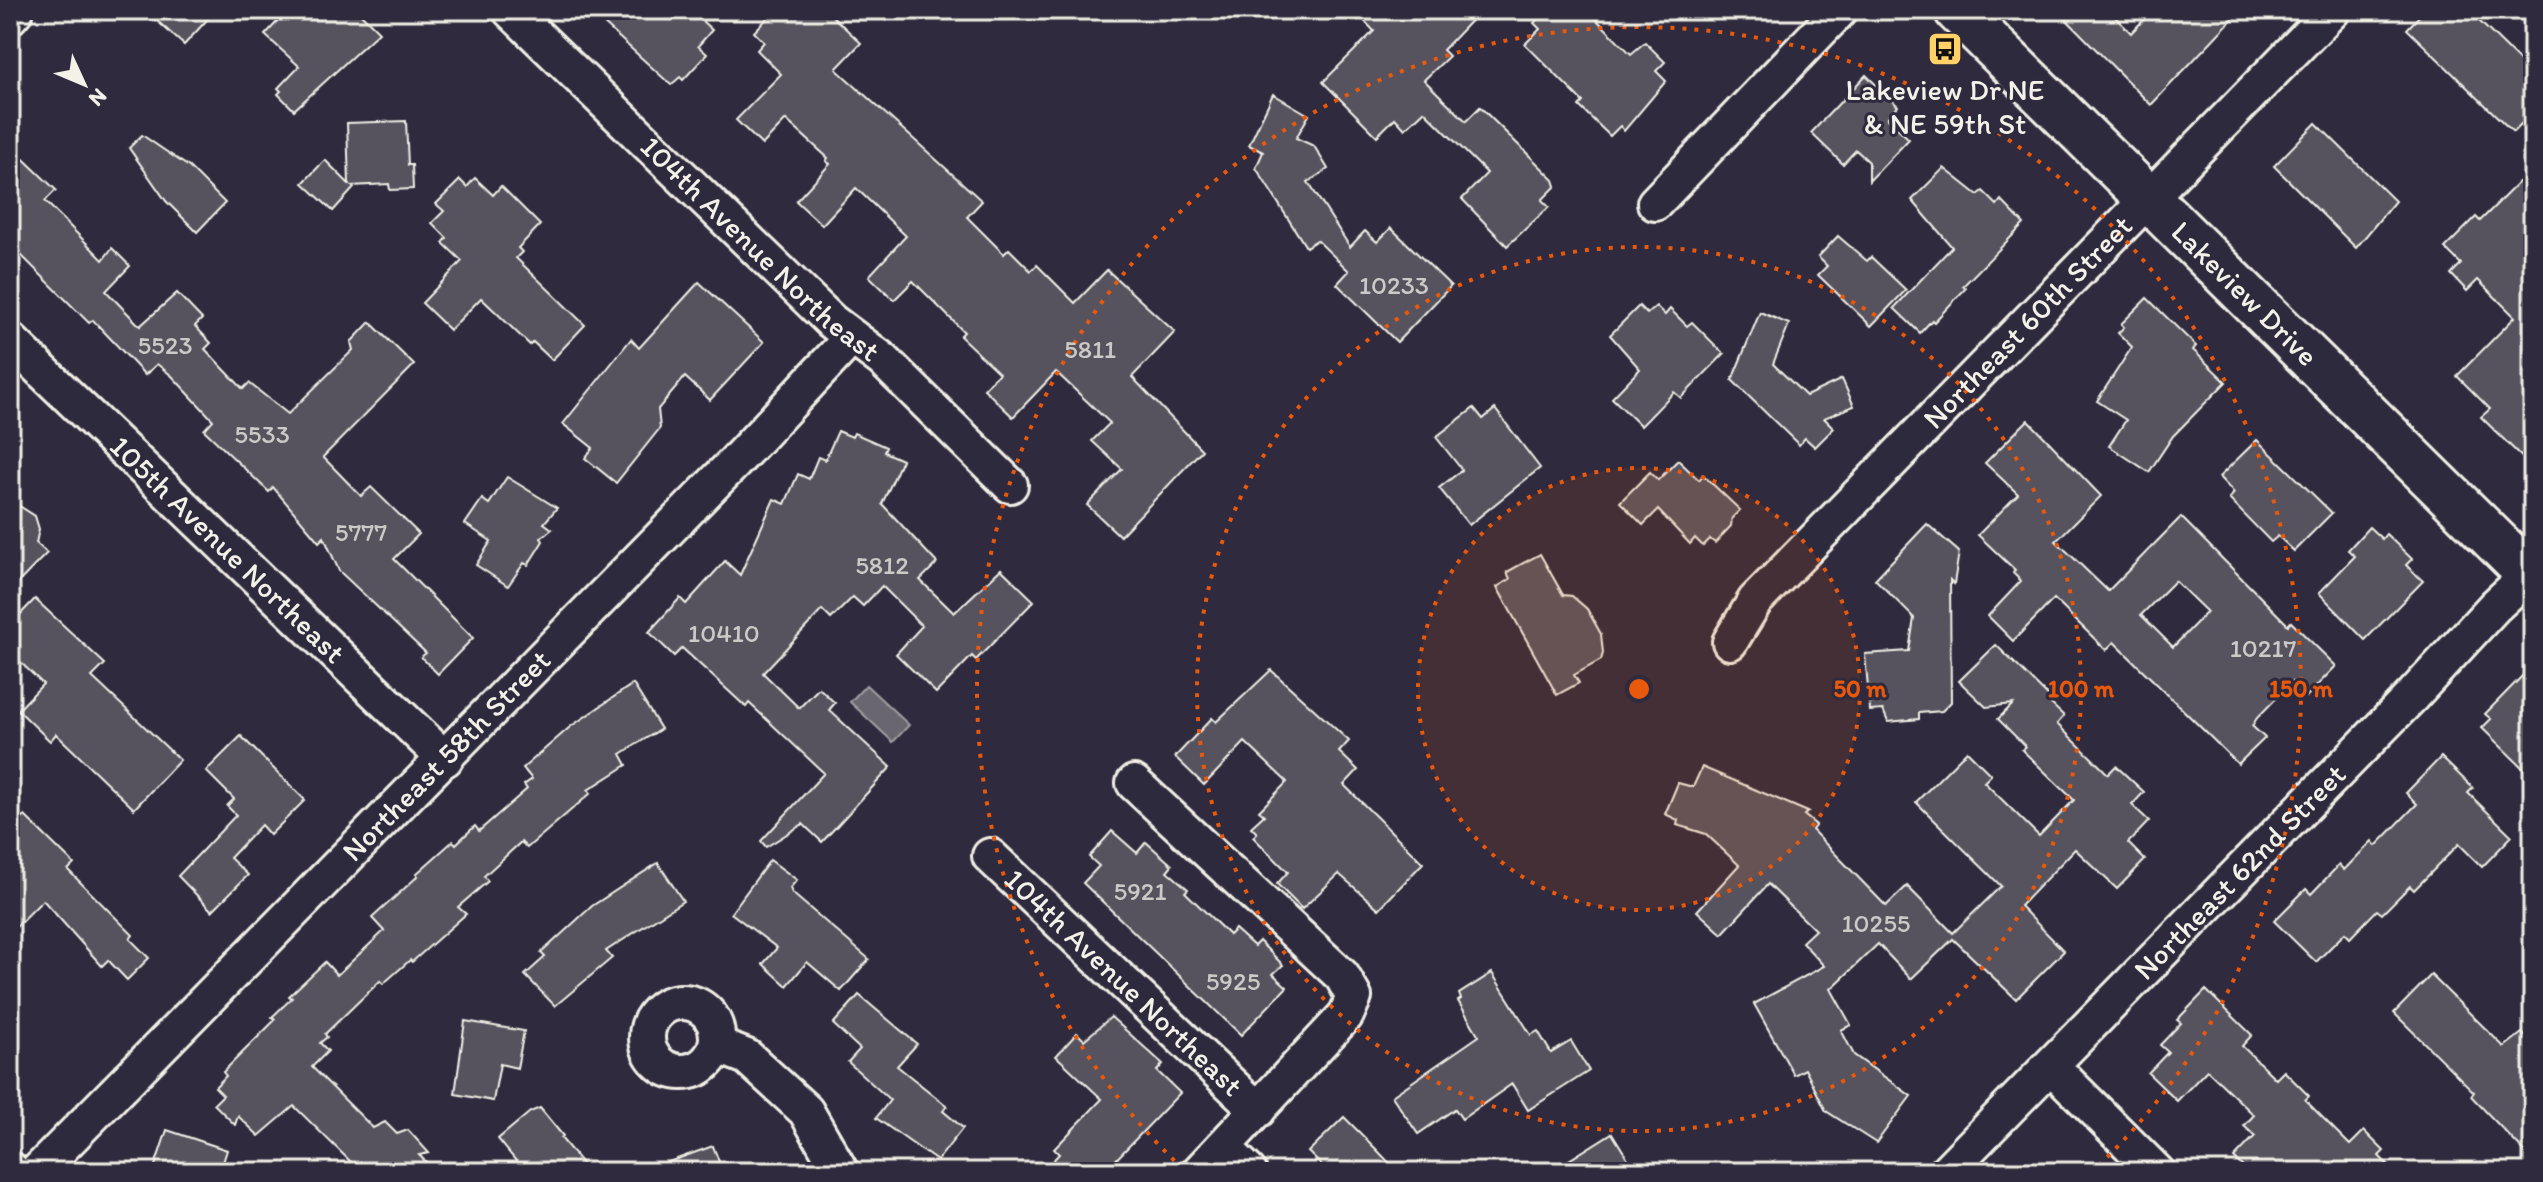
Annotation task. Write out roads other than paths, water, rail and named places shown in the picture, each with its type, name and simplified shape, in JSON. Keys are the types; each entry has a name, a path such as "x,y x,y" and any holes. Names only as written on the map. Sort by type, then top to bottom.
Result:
{"street":[{"path":"10,17 16,10"},
{"name":"104th Avenue Northeast","path":"510,10 811,302 883,360 1010,485"},
{"path":"1655,203 1840,10"},
{"name":"Lakeview Drive","path":"1957,10 2532,574"},
{"name":"Northeast 60th Street","path":"1730,642 1755,601 2333,10"},
{"name":"Northeast 58th Street","path":"37,1172 445,759 852,337"},
{"name":"105th Avenue Northeast","path":"10,340 445,759"},
{"name":"Northeast 62nd Street","path":"1946,1172 2413,695 2495,606 2532,574"},
{"path":"1134,783 1342,976 1354,997 1346,1015 1199,1172"},
{"name":"104th Avenue Northeast","path":"990,856 1258,1110"},
{"path":"716,1045 747,1057 806,1111 841,1172"},
{"path":"2052,1067 2157,1172"},
{"name":"104th Avenue Northeast","path":"1223,1147 1249,1172"}],"place":[{"name":"Lakeview Dr NE & NE 59th St","path":"1945,49"}]}
